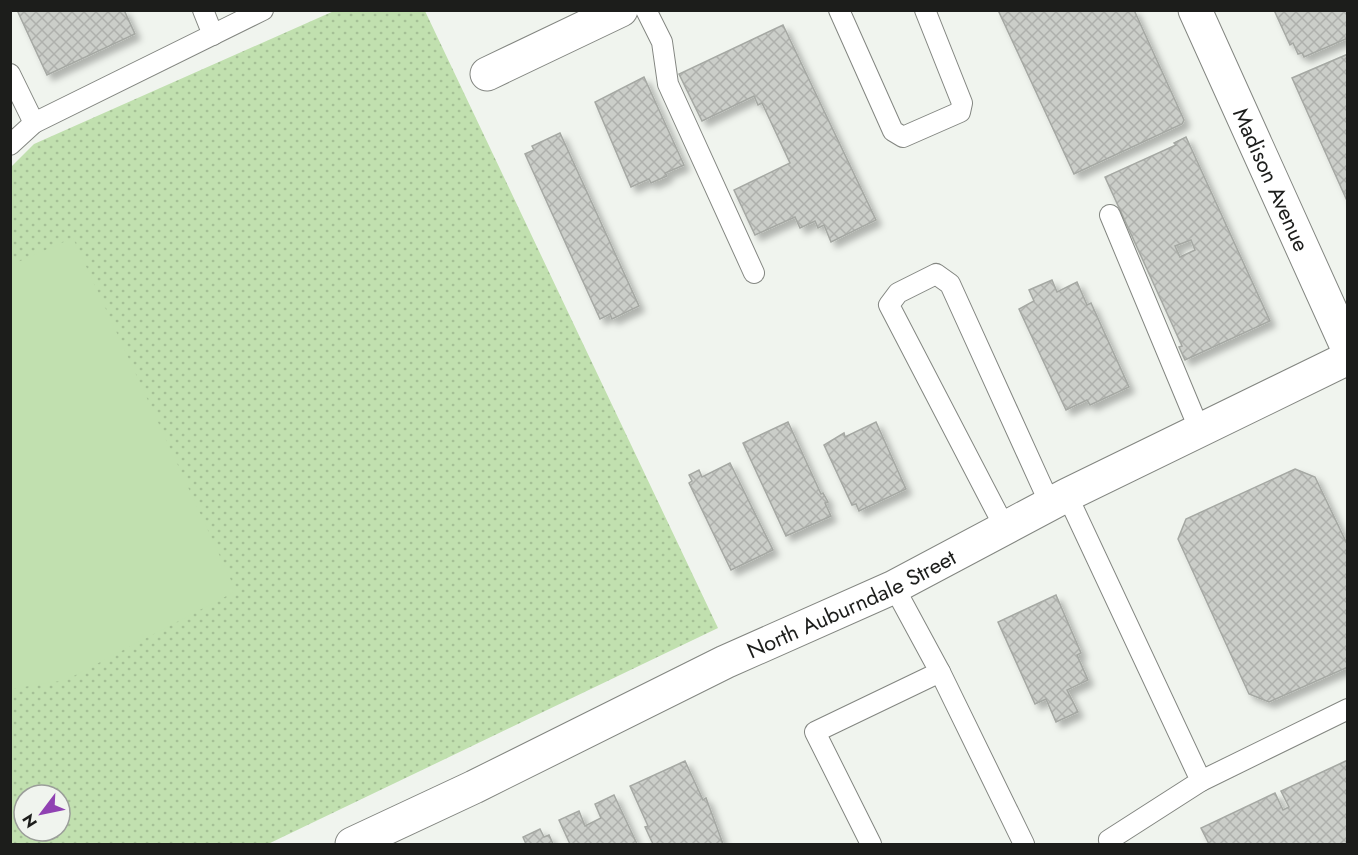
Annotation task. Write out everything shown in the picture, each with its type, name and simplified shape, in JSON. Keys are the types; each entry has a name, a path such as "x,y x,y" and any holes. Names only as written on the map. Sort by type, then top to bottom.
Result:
{"street":[{"path":"487,74 621,10"},
{"name":"Madison Avenue","path":"1195,10 1347,347"},
{"name":"North Auburndale Street","path":"352,844 474,787 725,662 894,587 1059,500 1200,431 1347,347"}],"lane":[{"path":"203,10 213,34"},
{"path":"10,145 34,123 263,10"},
{"path":"646,10 662,42 668,84 754,273"},
{"path":"839,10 893,132 903,137 960,112 962,103 924,10"},
{"path":"10,74 34,123"},
{"path":"1110,214 1200,431"},
{"path":"1005,528 890,304 898,292 936,274 950,284 1201,781"},
{"path":"894,587 940,672 1024,844"},
{"path":"871,844 815,732 940,672"},
{"path":"1107,843 1201,781 1347,709"}],"green space":[{"path":"334,11 425,11 718,628 268,844 11,844 11,167 34,144"},
{"path":"73,238 236,591 66,680 11,689 11,265"}],"building":[{"path":"17,10 124,10 135,34 47,75"},
{"path":"998,10 1134,10 1184,120 1182,124 1074,174"},
{"path":"1274,10 1348,10 1348,38 1304,57 1302,53 1298,54 1293,43 1290,45"},
{"path":"783,25 876,220 831,242 824,225 818,228 815,221 800,228 795,217 755,235 734,190 790,163 762,103 758,105 754,96 702,121 679,74"},
{"path":"1348,54 1348,203 1292,78"},
{"path":"644,77 684,165 665,173 667,176 651,183 649,179 631,187 595,102"},
{"path":"560,133 639,306 612,319 610,314 600,319 525,154 534,150 532,146"},
{"path":"1186,137 1270,321 1185,360 1179,347 1182,346 1105,177 1176,145 1174,143","holes":["1191,240 1195,250 1180,257 1175,246"]},
{"path":"1052,280 1057,292 1077,282 1087,305 1091,303 1129,387 1090,405 1087,400 1066,410 1019,309 1034,301 1029,290"},
{"path":"788,422 821,494 823,493 828,502 825,503 831,516 786,536 743,443"},
{"path":"876,422 906,489 859,511 856,504 852,505 824,445 844,433 845,437"},
{"path":"730,463 773,550 731,570 689,483 692,481 689,475 699,470 702,477"},
{"path":"1295,469 1315,477 1348,546 1348,667 1269,702 1249,694 1178,539 1186,519"},
{"path":"1056,595 1081,653 1077,655 1088,680 1067,690 1078,712 1056,722 1046,699 1035,704 998,622"},
{"path":"1348,760 1348,844 1209,844 1201,828 1275,793 1283,810 1289,807 1281,791"},
{"path":"685,761 703,800 706,798 723,844 653,844 645,827 648,826 630,786"},
{"path":"614,795 637,844 570,844 559,820 579,811 585,826 601,818 595,804"},
{"path":"540,829 544,837 549,835 553,844 526,844 523,837"}]}
